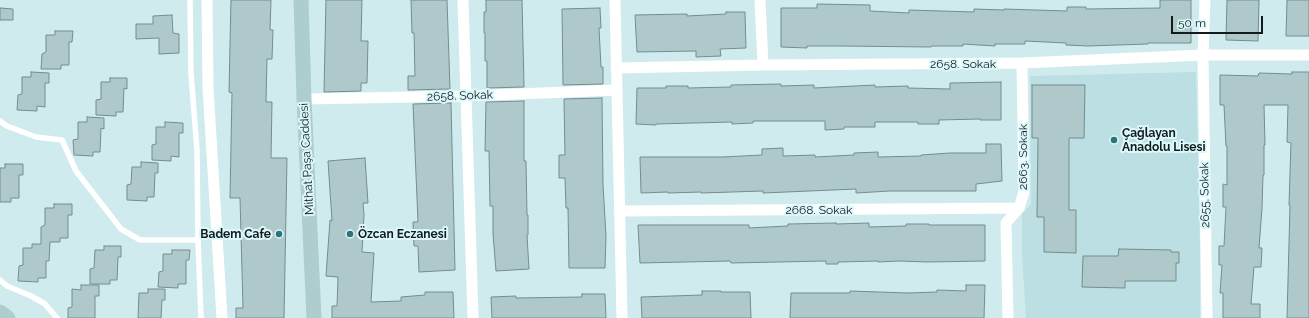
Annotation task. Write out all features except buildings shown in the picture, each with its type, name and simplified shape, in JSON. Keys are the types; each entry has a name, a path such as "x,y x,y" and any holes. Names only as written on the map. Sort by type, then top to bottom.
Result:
{"street":[{"path":"208,0 208,88 222,318"},
{"name":"Mithat Paşa Caddesi","path":"301,0 314,318"},
{"path":"463,0 473,318"},
{"path":"615,0 622,318"},
{"path":"760,0 763,65"},
{"name":"2655. Sokak","path":"1204,0 1203,55 1207,318"},
{"name":"2658. Sokak","path":"616,68 1022,63 1203,55 1309,55"},
{"name":"2663. Sokak","path":"1008,318 1006,223 1019,208 1024,192 1022,63"},
{"name":"2658. Sokak","path":"304,99 466,96 617,90"},
{"name":"2668. Sokak","path":"620,211 1019,208"},
{"path":"0,312 8,318"}],"lane":[{"path":"190,0 191,74 197,150 201,318"},
{"path":"0,121 7,126 36,137 62,140 76,171 121,229 140,240 198,240"},
{"path":"0,280 7,286 31,296 45,304 58,318"}],"shaded area":[{"name":"Çağlayan Anadolu Lisesi","path":"1196,72 1200,318 1026,318 1022,254 1022,214 1031,204 1030,76"}],"place":[{"name":"Çağlayan Anadolu Lisesi","path":"1114,140"},
{"name":"Badem Cafe","path":"279,234"},
{"name":"Özcan Eczanesi","path":"350,234"}]}
